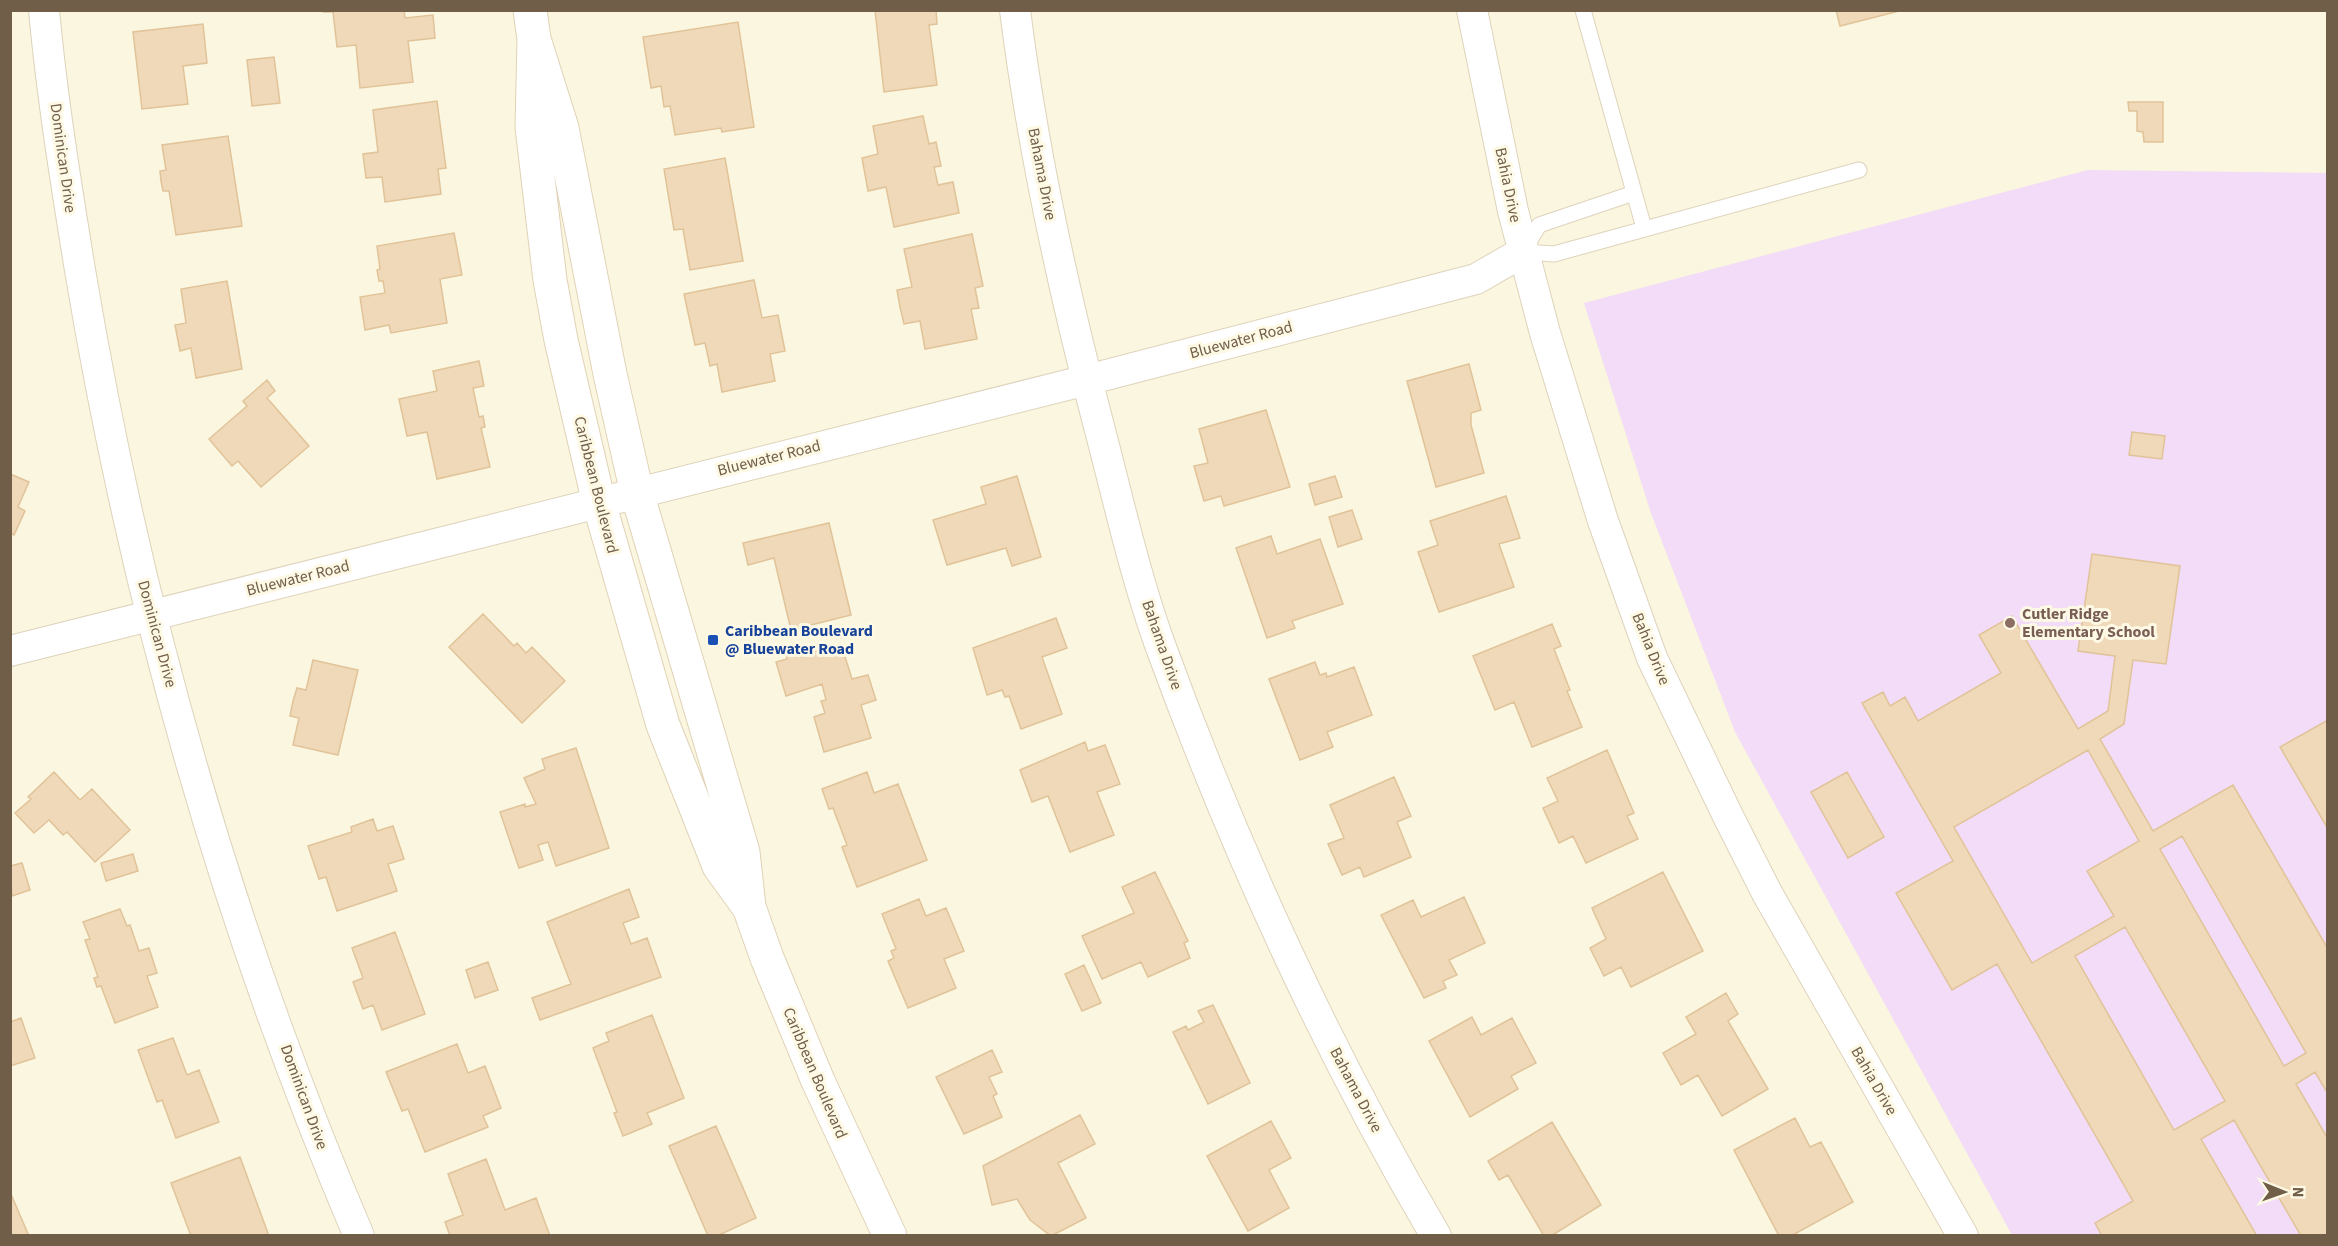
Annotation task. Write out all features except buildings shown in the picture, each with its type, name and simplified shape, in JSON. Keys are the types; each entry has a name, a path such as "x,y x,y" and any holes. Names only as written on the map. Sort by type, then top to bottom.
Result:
{"street":[{"name":"Dominican Drive","path":"44,10 73,225 99,382 152,614 186,743 250,948 327,1161 359,1236"},
{"name":"Bahama Drive","path":"1015,10 1042,180 1064,286 1126,529 1158,640 1275,929 1342,1064 1436,1236"},
{"name":"Bahia Drive","path":"1472,10 1489,101 1523,252 1564,400 1603,521 1652,658 1767,893 1963,1236"},
{"name":"Caribbean Boulevard","path":"532,25 561,128 610,374 637,493 743,852 748,908"},
{"name":"Caribbean Boulevard","path":"532,25 532,127 550,280 561,340 598,503 663,724 719,866 748,908 805,1051 890,1236"},
{"name":"Bluewater Road","path":"10,651 1087,380 1476,279 1523,252"}],"lane":[{"path":"1583,10 1644,228"},
{"path":"1634,193 1539,225 1523,252 1554,254 1859,170"}],"shaded area":[{"name":"Cutler Ridge Elementary School","path":"2088,170 2327,173 2327,1235 2012,1235 1735,732 1651,513 1584,303"}],"place":[{"name":"Cutler Ridge Elementary School","path":"2010,623"},
{"name":"Caribbean Boulevard @ Bluewater Road","path":"713,640"}]}
